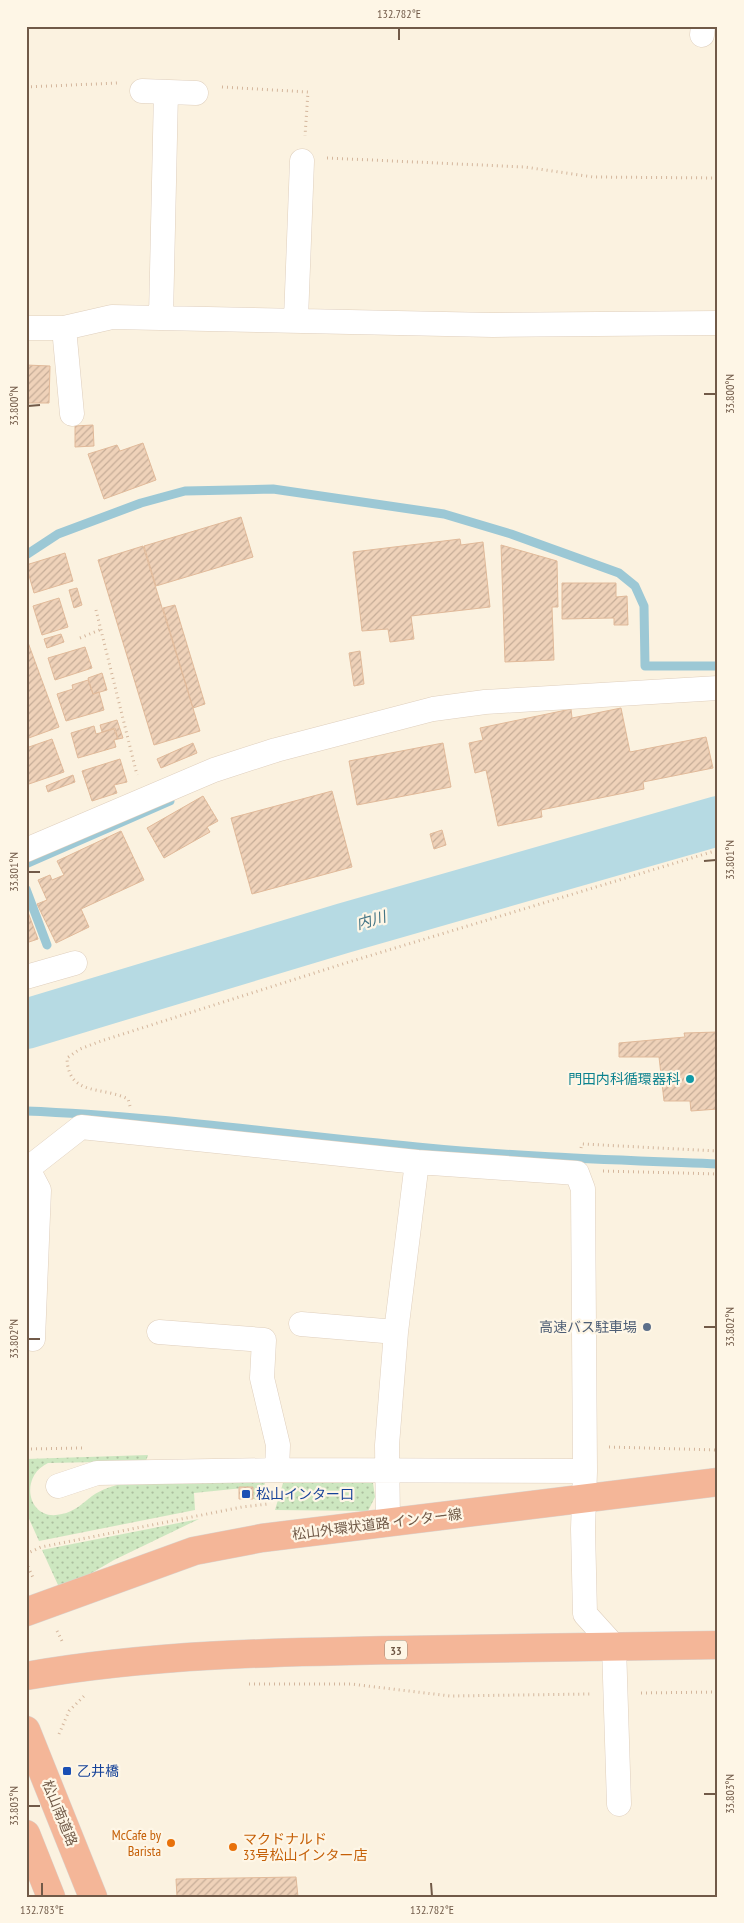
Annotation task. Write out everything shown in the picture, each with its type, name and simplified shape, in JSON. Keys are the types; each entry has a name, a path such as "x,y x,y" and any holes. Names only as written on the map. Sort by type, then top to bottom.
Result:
{"highway":[{"name":"松山外環状道路 インター線","path":"35,1609 194,1551 262,1538 718,1482"},
{"path":"650,1490 681,1493 718,1502"},
{"name":"33","path":"26,1676 157,1658 310,1652 718,1645"},
{"name":"松山南道路","path":"26,1730 93,1897"},
{"path":"26,1834 52,1897"}],"street":[{"path":"142,91 196,93"},
{"path":"161,317 166,92"},
{"path":"296,319 301,159"},
{"path":"26,328 64,328 112,317 296,319 493,325 718,323"},
{"path":"64,328 72,414"},
{"path":"26,850 214,770 276,750 433,709 485,702 718,688"},
{"path":"26,977 75,963"},
{"path":"33,1339 39,1190 27,1170 81,1127 417,1162 579,1162 583,1188 585,1614 614,1646 619,1804"},
{"path":"388,1523 387,1444 396,1332 417,1162"},
{"path":"301,1324 396,1332"},
{"path":"159,1332 264,1340 262,1378 278,1444 277,1470"},
{"path":"58,1486 97,1473 277,1470 585,1471"}],"path":[{"path":"26,87 131,82 142,91"},
{"path":"196,93 209,87 308,92 308,109 301,159 525,167 592,177 718,178"},
{"path":"96,610 144,800"},
{"path":"80,638 102,629"},
{"path":"130,1106 128,1099 119,1094 88,1090 74,1080 67,1072 67,1058 80,1049 101,1041 349,962 718,850"},
{"path":"718,1151 582,1144 579,1162 590,1170 718,1174"},
{"path":"26,1554 41,1547 242,1507 268,1504 277,1470"},
{"path":"242,1684 351,1684 450,1696 718,1692"}],"green space":[{"path":"148,1455 146,1461 48,1463 33,1478 30,1488 31,1497 35,1506 41,1512 50,1515 70,1511 100,1491 125,1483 265,1483 259,1500 253,1499 253,1487 194,1493 195,1510 39,1541 26,1512 26,1459"},
{"path":"283,1483 373,1483 375,1497 368,1511 275,1510"},
{"path":"199,1519 114,1560 71,1585 58,1585 42,1550"}],"building":[{"path":"26,365 50,366 49,403 26,403"},
{"path":"93,425 94,446 75,447 75,426"},
{"path":"143,443 156,480 104,499 88,454 117,445 120,451"},
{"path":"241,517 253,557 156,586 144,546"},
{"path":"460,539 461,545 483,542 490,607 411,616 414,639 390,642 388,629 362,631 353,552"},
{"path":"501,545 557,561 558,607 552,607 554,660 505,662"},
{"path":"143,546 200,731 154,745 98,560"},
{"path":"65,553 73,581 34,593 26,565"},
{"path":"562,583 616,583 616,597 627,596 628,625 614,625 614,618 562,619"},
{"path":"77,588 82,605 74,608 69,590"},
{"path":"59,598 68,627 42,635 33,606"},
{"path":"175,605 205,704 193,708 163,608"},
{"path":"61,634 64,642 47,648 44,639"},
{"path":"26,637 59,727 26,739"},
{"path":"85,647 92,668 55,680 48,658"},
{"path":"360,651 364,684 354,686 349,653"},
{"path":"102,673 107,690 93,694 88,678"},
{"path":"88,680 93,694 99,692 104,710 66,721 57,694 73,689 72,685"},
{"path":"621,708 630,752 706,737 713,768 643,782 644,789 541,810 542,817 498,826 486,770 475,773 469,743 483,740 480,728 571,709 572,718"},
{"path":"117,720 123,738 118,739 115,728 102,732 100,725"},
{"path":"94,726 96,734 114,729 118,739 114,740 116,747 78,758 71,733"},
{"path":"52,739 64,772 26,785 26,748"},
{"path":"193,743 197,753 161,768 157,759"},
{"path":"443,743 451,787 357,805 349,761"},
{"path":"120,759 127,782 114,785 117,793 92,801 82,771"},
{"path":"73,775 75,782 48,792 46,786"},
{"path":"332,791 352,867 252,894 231,818"},
{"path":"203,796 218,821 207,827 210,832 164,858 147,828"},
{"path":"442,830 446,845 434,849 430,834"},
{"path":"121,831 144,880 81,909 89,927 56,943 37,904 47,900 38,880 50,875 52,880 64,875 57,861"},
{"path":"26,907 38,939 26,943"},
{"name":"門田内科循環器科","path":"718,1032 718,1109 691,1111 690,1101 664,1101 659,1057 619,1057 619,1043 685,1037 684,1033"},
{"path":"239,1487 253,1487 253,1499 239,1499"},
{"path":"296,1877 298,1897 177,1897 176,1879"}],"waterway":[{"path":"26,555 58,534 141,503 185,491 273,489 444,514 511,534 619,573 635,586 644,606 645,666 718,666"},
{"path":"26,864 170,801"},
{"name":"内川","path":"26,1024 344,928 718,821"},
{"path":"26,889 47,945"},
{"path":"26,1111 173,1121 492,1153 718,1164"}],"place":[{"name":"門田内科循環器科","path":"690,1079"},
{"name":"高速バス駐車場","path":"647,1327"},
{"name":"松山インター口","path":"246,1494"},
{"name":"乙井橋","path":"67,1771"},
{"name":"McCafe by Barista","path":"171,1843"},
{"name":"マクドナルド 33号松山インター店","path":"233,1847"}]}
